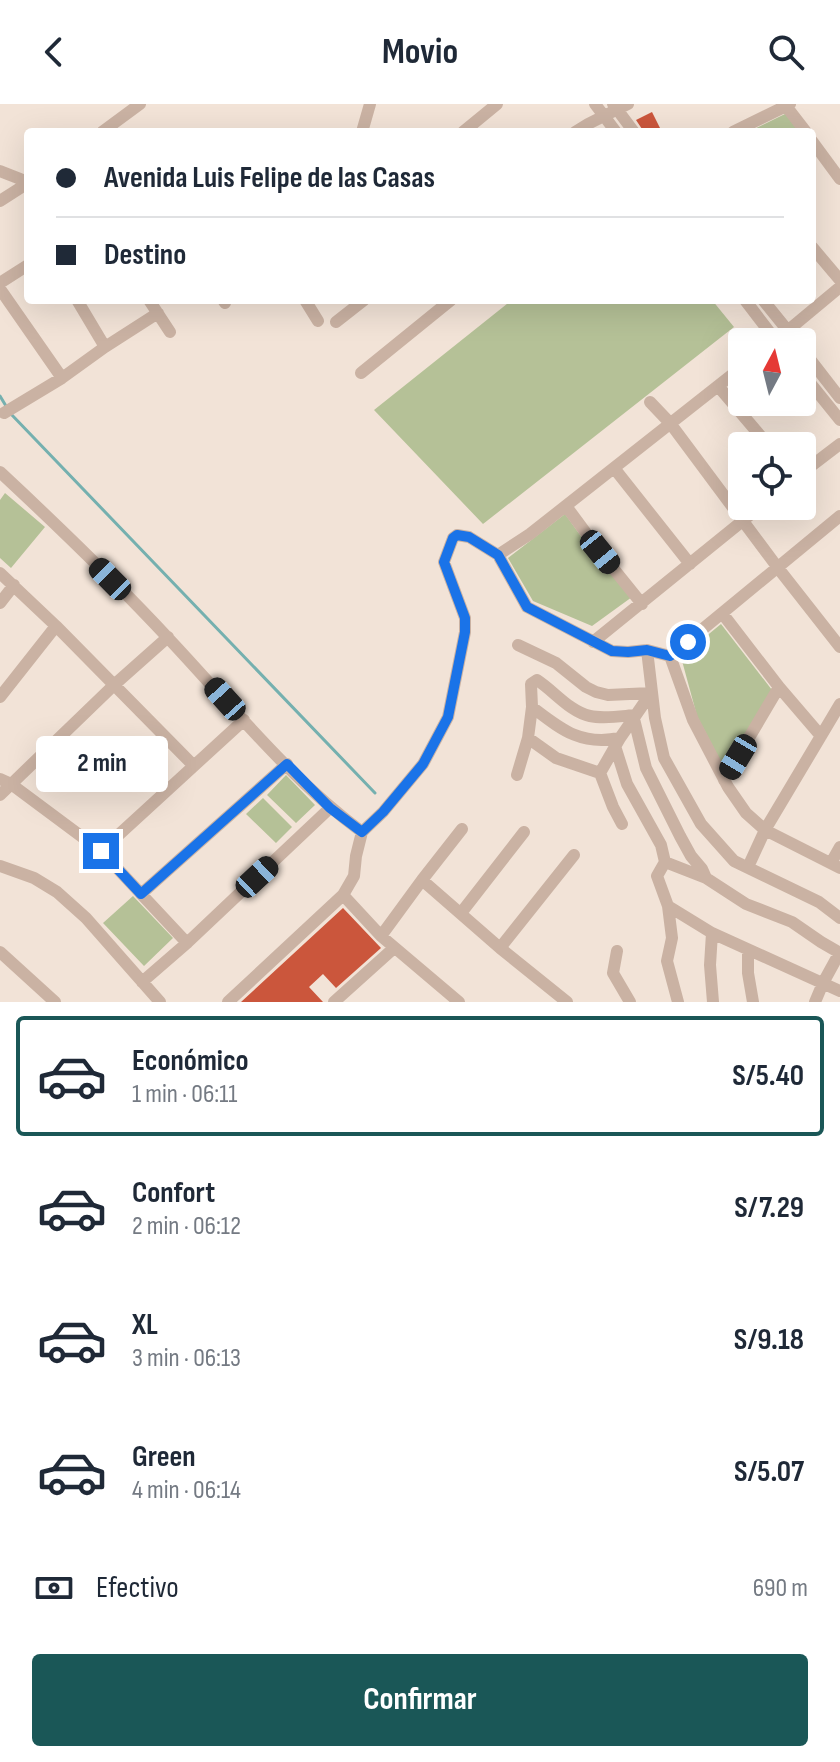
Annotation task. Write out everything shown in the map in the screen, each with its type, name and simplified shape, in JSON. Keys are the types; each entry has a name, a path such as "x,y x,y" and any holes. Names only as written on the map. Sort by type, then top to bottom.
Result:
{"street":[{"path":"116,128 140,104"},
{"path":"363,128 370,104"},
{"path":"468,128 497,104"},
{"path":"595,104 613,128"},
{"path":"741,128 788,105 803,128"},
{"path":"582,128 619,106 632,128"},
{"path":"816,146 840,179"},
{"path":"0,171 24,180"},
{"path":"0,201 24,185"},
{"path":"816,252 840,280"},
{"path":"24,268 0,286 62,378"},
{"path":"792,328 840,287"},
{"path":"79,304 105,347"},
{"path":"152,304 170,332"},
{"path":"307,304 318,321"},
{"path":"336,322 359,304"},
{"path":"361,373 446,304"},
{"path":"748,304 766,328"},
{"path":"766,304 786,328"},
{"path":"4,413 158,313"},
{"path":"816,367 840,398"},
{"path":"830,385 840,376"},
{"path":"498,555 530,534 728,378"},
{"path":"718,386 757,432"},
{"path":"816,390 840,420"},
{"path":"650,402 670,423 728,500"},
{"path":"816,462 840,444"},
{"path":"614,468 690,564"},
{"path":"2,480 52,520 330,808 362,832"},
{"path":"566,506 642,604"},
{"path":"593,642 743,520 840,647"},
{"path":"670,656 838,523"},
{"path":"228,1002 343,895 354,876 362,832 423,764 448,717 465,632 465,618 444,562 453,538 457,535 469,537 498,555 527,607 612,651 647,650 670,656"},
{"path":"0,573 193,765"},
{"path":"0,603 14,585"},
{"path":"722,613 821,736"},
{"path":"0,697 56,626"},
{"path":"0,795 6,781 168,637"},
{"path":"518,645 556,663 596,692 608,695 651,693"},
{"path":"647,650 651,693 664,758 701,824 734,861 819,902 840,918"},
{"path":"670,656 693,720 724,780 746,813 765,830 835,866 840,847"},
{"path":"517,775 528,738 531,684 537,680 585,715 635,717"},
{"path":"724,780 779,687"},
{"path":"622,824 600,773 651,693"},
{"path":"748,867 765,830 840,704"},
{"path":"532,707 563,731 617,742"},
{"path":"635,717 646,768 680,836 706,878"},
{"path":"101,851 244,720"},
{"path":"528,738 556,758 600,773"},
{"path":"617,742 627,784 661,845 665,862 657,876 668,906 672,938 667,961 678,1002"},
{"path":"141,894 287,764"},
{"path":"6,781 101,851 187,943"},
{"path":"142,982 330,808"},
{"path":"381,936 462,829"},
{"path":"461,913 524,832"},
{"path":"500,948 574,855"},
{"path":"665,862 706,878 746,904 792,922 840,952 815,1002"},
{"path":"0,866 34,878 57,892 86,918 160,1002"},
{"path":"422,880 567,1002"},
{"path":"343,895 443,998 459,1002"},
{"path":"668,906 712,933 840,991"},
{"path":"712,933 710,965 713,1002"},
{"path":"334,1002 394,948"},
{"path":"748,950 753,1002"},
{"path":"617,951 613,973 630,1002"},
{"path":"1,954 54,1002"}],"green space":[{"path":"787,113 799,128 756,128"},
{"path":"507,304 715,304 734,327 728,328 728,332 483,524 374,410"},
{"path":"5,493 45,527 11,568 0,558 0,500"},
{"path":"565,514 596,557 632,597 592,626 533,601 508,558"},
{"path":"721,624 772,690 725,770 697,716 681,657"},
{"path":"286,775 315,805 296,823 267,795"},
{"path":"263,798 292,827 276,843 246,814"},
{"path":"133,896 173,938 144,966 103,923"}],"building":[{"path":"652,112 660,128 641,128 636,120"},
{"path":"343,908 381,948 336,988 323,974 309,987 323,1002 241,1002"}],"waterway":[{"path":"0,396 6,406"},
{"path":"10,413 375,793"}],"route":[{"path":"101,851 141,894 287,764 330,808 362,832 423,764 448,717 465,632 465,618 444,562 457,535 469,537 498,555 527,607 612,651 647,650 670,656 688,642"}]}
